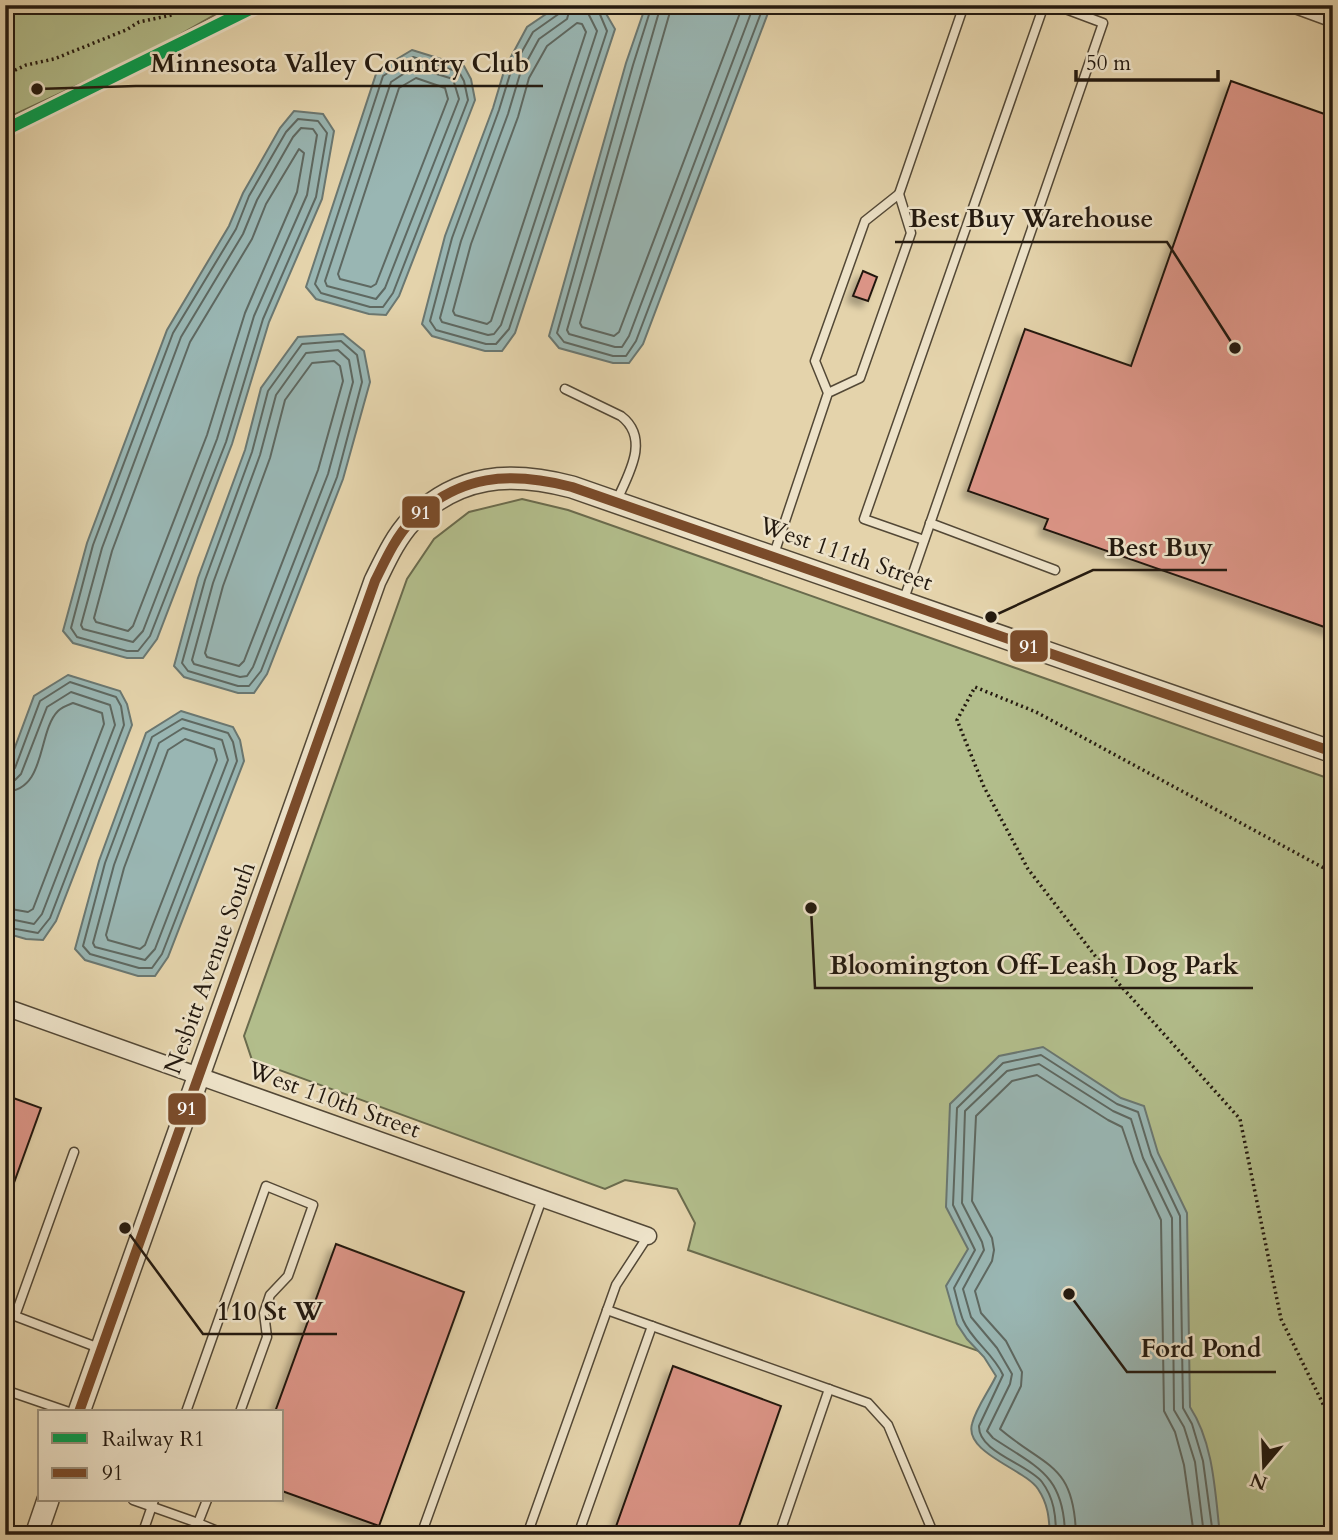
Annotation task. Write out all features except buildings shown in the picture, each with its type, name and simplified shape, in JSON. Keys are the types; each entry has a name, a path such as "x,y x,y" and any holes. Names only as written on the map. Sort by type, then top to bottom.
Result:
{"street":[{"name":"West 111th Street","path":"375,581 390,551 410,522 438,499 469,485 502,477 538,478 616,502 1333,752"},
{"name":"Nesbitt Avenue South","path":"80,1410 375,581"},
{"name":"West 110th Street","path":"5,1007 648,1236"},
{"path":"36,1535 47,1502"}],"lane":[{"path":"773,557 828,393 816,361 851,259 865,221 899,194 964,5"},
{"path":"924,540 864,519 1044,5"},
{"path":"903,602 1103,23 1055,5"},
{"path":"1284,5 1333,23"},
{"path":"828,393 860,378 911,233 899,194"},
{"path":"565,390 621,416 637,439 633,463 616,502"},
{"path":"930,523 1055,570"},
{"path":"74,1152 15,1316 102,1349"},
{"path":"187,1410 266,1186 313,1205 288,1276 270,1295 264,1313 267,1337 241,1410"},
{"path":"421,1535 542,1199"},
{"path":"527,1535 616,1285 648,1236"},
{"path":"607,1311 868,1403 888,1425 934,1535"},
{"path":"578,1535 652,1326"},
{"path":"779,1535 829,1389"},
{"path":"5,1390 63,1410"},
{"path":"198,1524 206,1502"},
{"path":"142,1535 153,1503 227,1535"}],"path":[{"path":"5,75 26,65 54,59 126,30 139,22 172,15 178,5"},
{"path":"1333,873 1036,712 975,687 957,720 984,787 1028,869 1103,965 1240,1119 1281,1319 1325,1408 1333,1413"}],"green space":[{"path":"5,5 232,5 149,52 5,119"},
{"path":"522,499 568,510 1333,780 1333,1535 1139,1535 1177,1420 688,1250 695,1223 677,1189 625,1180 605,1189 252,1060 244,1036 407,579 434,539 469,512"}],"water":[{"path":"601,5 615,29 515,333 502,351 485,351 432,336 422,324 445,236 493,108 505,68 527,27 558,6"},
{"path":"646,5 771,5 643,344 629,363 613,363 559,348 549,336 626,63"},
{"path":"412,50 464,66 471,79 475,100 399,296 386,315 369,314 316,299 306,287 377,71"},
{"path":"294,111 323,114 334,131 322,199 269,322 232,444 157,639 143,658 127,658 73,643 63,631 87,543 167,330 229,226 243,193 280,128"},
{"path":"343,334 364,351 370,382 343,479 267,674 254,693 238,693 184,677 174,666 198,578 245,450 261,388 298,337"},
{"path":"68,675 120,691 127,704 132,725 56,921 43,940 26,939 5,933 5,774 34,696"},
{"path":"181,711 233,727 240,740 244,761 168,957 155,976 138,976 85,960 75,949 99,861 146,733"},
{"path":"1043,1047 1121,1098 1144,1106 1158,1153 1187,1213 1190,1407 1209,1453 1220,1535 1050,1535 1047,1511 1038,1489 1021,1474 986,1452 977,1444 972,1434 974,1418 996,1376 957,1324 946,1286 968,1249 946,1207 950,1104 999,1056"}],"rail line":[{"name":"R1","path":"5,130 258,5"}],"transit line":[{"name":"91","path":"80,1410 375,581 405,528 429,505 448,494 467,485 506,478 572,487 1333,752"}],"place":[{"name":"Minnesota Valley Country Club","path":"37,89"},
{"name":"Best Buy Warehouse","path":"1235,348"},
{"name":"Best Buy","path":"991,617"},
{"name":"Bloomington Off-Leash Dog Park","path":"811,908"},
{"name":"110 St W","path":"125,1228"},
{"name":"Ford Pond","path":"1069,1294"}]}
